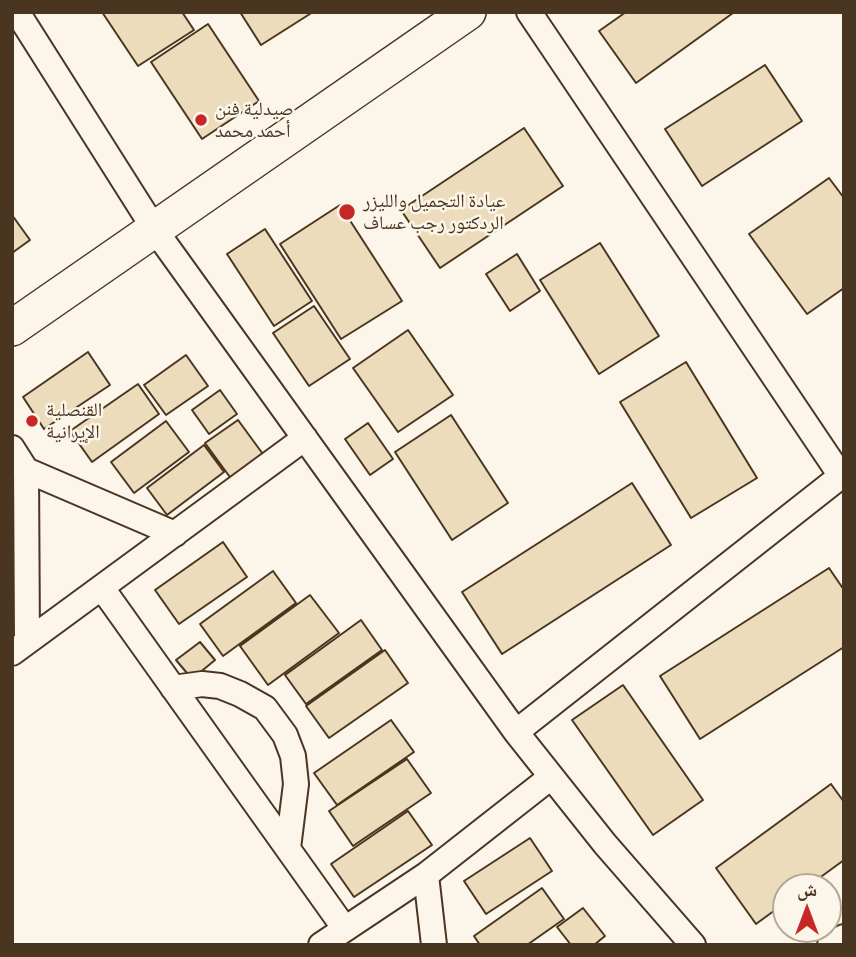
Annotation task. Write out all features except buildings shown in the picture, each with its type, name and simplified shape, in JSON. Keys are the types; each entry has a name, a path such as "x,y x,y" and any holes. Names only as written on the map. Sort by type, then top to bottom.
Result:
{"street":[{"path":"17,12 155,230 516,732 605,844 693,945"},
{"path":"12,328 468,12"},
{"path":"516,732 841,475 529,12"},
{"path":"20,648 305,438"},
{"path":"12,448 26,470 175,534"},
{"path":"20,648 26,470"},
{"path":"102,588 345,929"},
{"path":"173,688 201,684 220,686 240,694 265,708 285,735 293,757 296,785 288,848"},
{"path":"321,945 426,875 551,777"},
{"path":"426,875 434,945"},
{"path":"830,945 844,936"}],"place":[{"name":"صيدلية فنن أحمد محمد","path":"201,120"},
{"name":"عيادة التجميل والليزر الردكتور رجب عساف","path":"347,212"},
{"name":"القنصلية الإيرانية","path":"32,421"}]}
